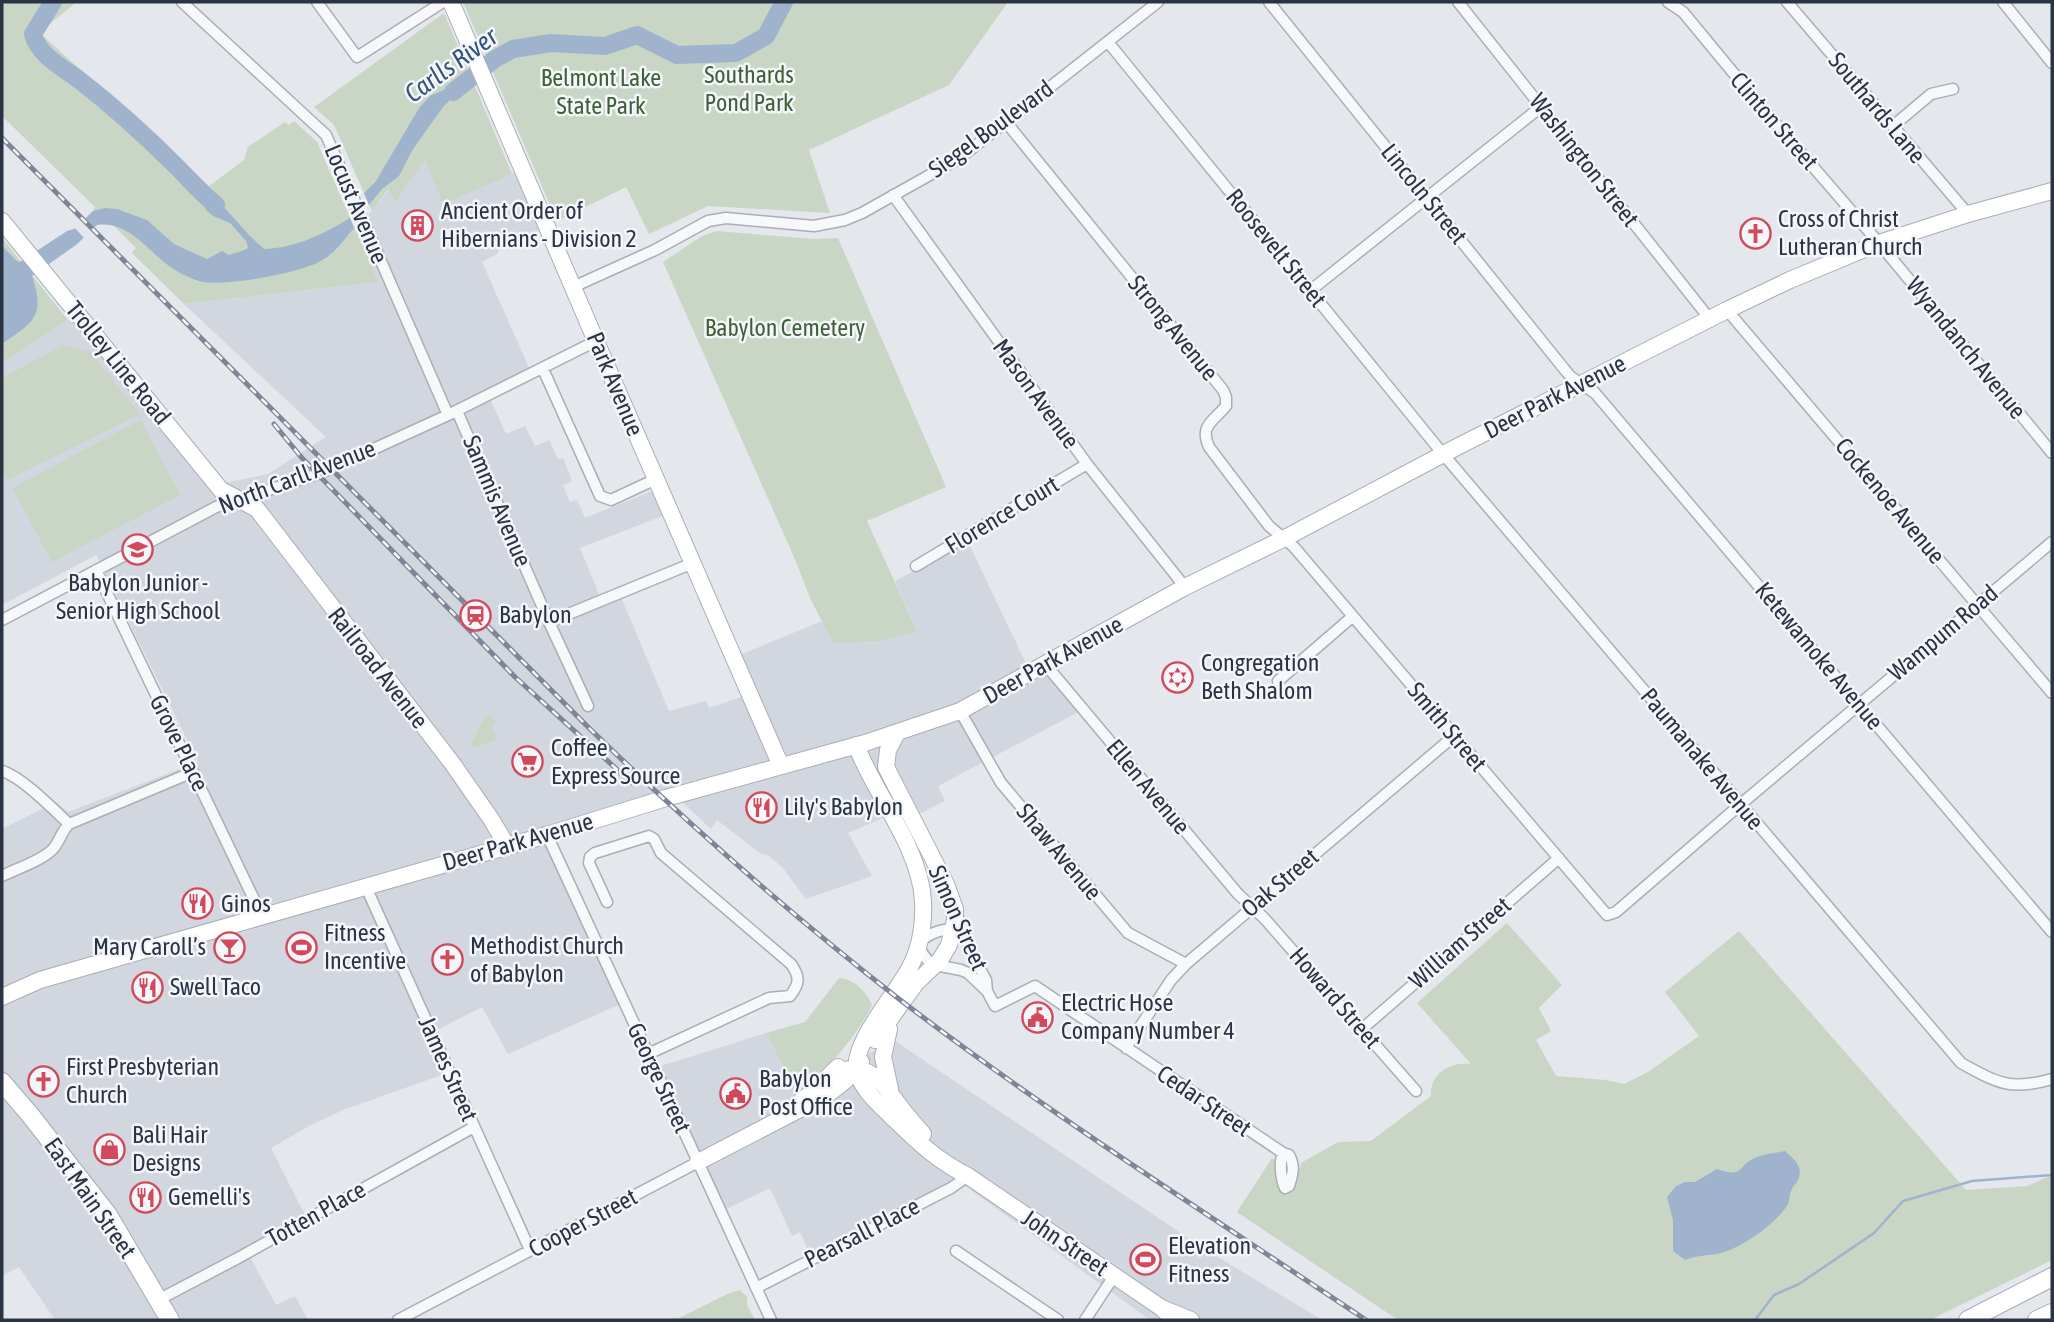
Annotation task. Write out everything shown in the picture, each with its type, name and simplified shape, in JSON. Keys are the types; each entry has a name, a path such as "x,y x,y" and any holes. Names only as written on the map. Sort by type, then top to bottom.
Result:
{"main road":[{"name":"Park Avenue","path":"451,2 781,766"},
{"name":"Deer Park Avenue","path":"2,996 40,980 860,744 960,711 1185,587 1710,318 1790,280 1879,243 1968,214 2052,191"},
{"name":"Trolley Line Road","path":"2,222 221,490 239,499"},
{"name":"Railroad Avenue","path":"239,499 257,509 447,757 507,846"},
{"name":"Simon Street","path":"897,733 888,750 886,767 946,884 955,909"},
{"name":"Simon Street","path":"860,744 902,812 918,831"},
{"name":"Simon Street","path":"860,744 910,852 921,884 923,917 919,942"},
{"name":"Cooper Street","path":"698,1162 827,1095 846,1080 916,983 934,966 959,932 955,909"},
{"path":"833,1073 856,1069 857,1054 910,967 919,942"},
{"name":"John Street","path":"887,1100 884,1042 893,1017"},
{"name":"Cooper Street","path":"767,1124 808,1095 833,1073 871,1027"},
{"name":"John Street","path":"856,1069 874,1075 887,1100 968,1176 1168,1314 1191,1320"},
{"name":"East Main Street","path":"2,1082 104,1209 170,1320"},
{"name":"John Street","path":"827,1095 854,1093 887,1100"},
{"path":"1968,1320 2052,1277"},
{"path":"2037,1320 2052,1313"}],"street":[{"name":"Locust Avenue","path":"182,2 326,135 452,413"},
{"path":"317,2 356,57 443,2"},
{"name":"Siegel Boulevard","path":"573,287 655,250 708,221 726,218 814,226 845,220 960,158 1158,2"},
{"name":"Lincoln Street","path":"1269,2 1565,370 1582,383"},
{"name":"Washington Street","path":"1458,2 1710,318"},
{"name":"Clinton Street","path":"1668,2 1683,12 1879,243"},
{"name":"Southards Lane","path":"1787,2 1968,214"},
{"path":"2003,2 2052,62"},
{"name":"Roosevelt Street","path":"1108,42 1443,454"},
{"path":"1893,126 1931,94 1953,89"},
{"path":"1311,290 1542,106"},
{"name":"Strong Avenue","path":"1006,122 1223,390 1226,406 1206,428 1205,438 1269,526 1285,538"},
{"name":"Mason Avenue","path":"893,195 1087,464 1185,587"},
{"name":"Wyandanch Avenue","path":"1879,243 2052,453"},
{"name":"Cockenoe Avenue","path":"1727,310 2052,693"},
{"name":"North Carll Avenue","path":"2,620 217,506 321,473 452,413 596,341"},
{"path":"543,369 600,496 611,500 656,479"},
{"name":"Ketewamoke Avenue","path":"1582,383 1595,393 2052,932"},
{"name":"Sammis Avenue","path":"452,413 588,706"},
{"name":"Paumanake Avenue","path":"1443,454 1961,1063 1992,1080 2010,1085 2027,1086 2052,1079"},
{"name":"Florence Court","path":"916,566 1087,464"},
{"name":"Smith Street","path":"1285,538 1603,913 1610,916"},
{"name":"Wampum Road","path":"1610,916 2052,542"},
{"path":"549,622 693,564"},
{"name":"Grove Place","path":"96,570 262,916"},
{"path":"1278,681 1353,617"},
{"name":"Ellen Avenue","path":"1045,665 1238,894 1253,906"},
{"name":"Shaw Avenue","path":"960,711 1000,783 1128,933 1186,964"},
{"name":"Oak Street","path":"1126,1048 1171,980 1186,964 1454,736"},
{"path":"2,772 8,773 38,795 69,824"},
{"path":"2,876 50,852 58,842 61,832 69,824 193,772"},
{"name":"George Street","path":"547,835 771,1320"},
{"path":"607,902 589,863 590,857 594,853 649,836 654,839 661,853 791,964 798,976 799,982 790,996 769,998 648,1054"},
{"name":"William Street","path":"1362,1028 1559,858"},
{"name":"James Street","path":"366,887 530,1250"},
{"name":"Howard Street","path":"1253,906 1416,1091"},
{"path":"959,932 932,933 919,942 925,959 934,966 961,970 987,991"},
{"name":"Simon Street","path":"959,932 986,980 987,991 995,1006 1035,986 1126,1048"},
{"name":"Cedar Street","path":"1126,1048 1283,1153"},
{"name":"Totten Place","path":"158,1300 474,1127"},
{"name":"Cooper Street","path":"398,1320 698,1162"},
{"name":"Pearsall Place","path":"756,1288 951,1188 968,1176"},
{"path":"956,1251 1058,1320"},
{"path":"1085,1320 1114,1276"}],"shaded area":[{"path":"425,160 512,174 522,168 548,226 499,250 482,262 530,370 487,392 506,434 525,426 535,446 549,440 558,459 563,458 572,481 563,485 570,502 577,500 585,518 660,488 670,513 580,548 601,599 618,590 669,711 706,701 709,708 750,694 735,657 822,621 833,643 917,630 895,581 968,542 1030,672 1045,664 1086,708 938,786 945,801 915,816 910,806 848,833 872,876 806,899 782,867 769,856 760,853 717,820 711,829 679,799 549,836 625,1002 508,1054 482,1007 429,1034 450,1072 343,1110 271,1148 307,1219 247,1251 276,1305 295,1296 308,1320 55,1320 19,1267 2,1276 2,829 56,802 68,812 198,762 96,555 2,605 2,363 73,319 210,486 268,474 326,437 184,304 377,282 354,228 389,189 395,201"},
{"path":"766,1033 796,1088 895,1041 1203,1248 1322,1320 1150,1320 957,1180 811,1256 800,1232 792,1236 770,1188 722,1211 651,1069"}],"green space":[{"path":"2,2 77,2 42,30 41,34 209,186 244,160 248,147 285,122 289,125 294,121 317,142 378,282 184,304 132,253 136,248 98,210 93,211 95,207 2,116"},
{"name":"Southards Pond Park","path":"463,2 1008,2 949,85 809,150 830,213 708,206 649,234 626,187 555,222 563,215 556,219"},
{"name":"Belmont Lake State Park","path":"444,13 512,174 443,204 425,160 395,202 388,189 372,211 334,125 314,107"},
{"name":"Babylon Cemetery","path":"717,231 812,239 838,238 946,487 867,521 917,631 881,641 833,643 811,600 663,262 702,236"},
{"path":"2,238 68,320 2,363"},
{"path":"63,345 90,352 140,414 7,480 2,470 2,378"},
{"path":"141,420 180,495 52,562 12,488"},
{"path":"489,714 496,722 491,728 498,739 476,747 471,745 483,720"},
{"path":"1507,923 1562,985 1539,1008 1551,1031 1536,1040 1556,1076 1624,1084 1648,1072 1699,1036 1665,992 1739,931 1966,1190 2027,1186 2052,1175 2052,1260 1930,1320 1398,1320 1237,1212 1272,1158 1297,1175 1301,1163 1338,1142 1371,1141 1431,1096 1434,1081 1443,1071 1456,1065 1471,1064 1417,1003"},
{"path":"839,978 859,987 872,1005 855,1033 830,1064 813,1079 795,1088 766,1033 805,1022"},
{"path":"740,1290 747,1297 747,1305 755,1320 675,1320 727,1294"}],"water":[{"path":"468,71 474,83 443,107 413,149 399,176 382,189 369,205 364,193 376,181 419,108 430,96 446,89"},
{"path":"198,190 222,205 264,249 309,239 350,218 354,228 332,253 314,264 265,277 214,283 199,281 176,271 136,238 118,227 97,225 76,245 32,276 38,301 34,317 22,330 2,344 2,246 20,262 74,229 93,211 105,208 117,209 147,220 174,244 207,259 222,251 229,255 247,249 246,241 230,223 206,210"},
{"path":"1785,1151 1798,1165 1800,1173 1791,1190 1787,1206 1774,1221 1755,1236 1725,1252 1685,1260 1673,1251 1673,1220 1667,1197 1676,1186 1695,1182 1717,1169 1737,1172 1750,1160"}],"pier":[{"path":"82,215 97,230 85,239 72,225"}],"waterway":[{"path":"53,2 33,34 40,48 51,60 91,89 129,122 216,205"},
{"name":"Carlls River","path":"453,92 495,59 513,49 551,43 605,46 637,35 677,55 736,53 766,36 784,2"},
{"path":"1755,1320 1774,1295 1799,1284 1874,1233 1903,1201 1972,1181 2052,1175"}],"railway":[{"path":"2,138 588,727 740,867 858,967 956,1042 1130,1163 1366,1320"},
{"path":"274,424 302,458 515,677 632,783"}],"place":[{"name":"Ancient Order of Hibernians - Division 2","path":"418,225"},
{"name":"Cross of Christ Lutheran Church","path":"1755,233"},
{"name":"Babylon Junior - Senior High School","path":"138,549"},
{"name":"Babylon","path":"476,615"},
{"name":"Congregation Beth Shalom","path":"1178,677"},
{"name":"Coffee Express Source","path":"528,762"},
{"name":"Lily's Babylon","path":"761,807"},
{"name":"Ginos","path":"198,904"},
{"name":"Mary Caroll’s","path":"229,947"},
{"name":"Fitness Incentive","path":"301,947"},
{"name":"Methodist Church of Babylon","path":"447,960"},
{"name":"Swell Taco","path":"147,987"},
{"name":"Electric Hose Company Number 4","path":"1038,1017"},
{"name":"First Presbyterian Church","path":"43,1081"},
{"name":"Babylon Post Office","path":"736,1093"},
{"name":"Bali Hair Designs","path":"109,1149"},
{"name":"Gemelli's","path":"145,1197"},
{"name":"Elevation Fitness","path":"1145,1260"}]}
